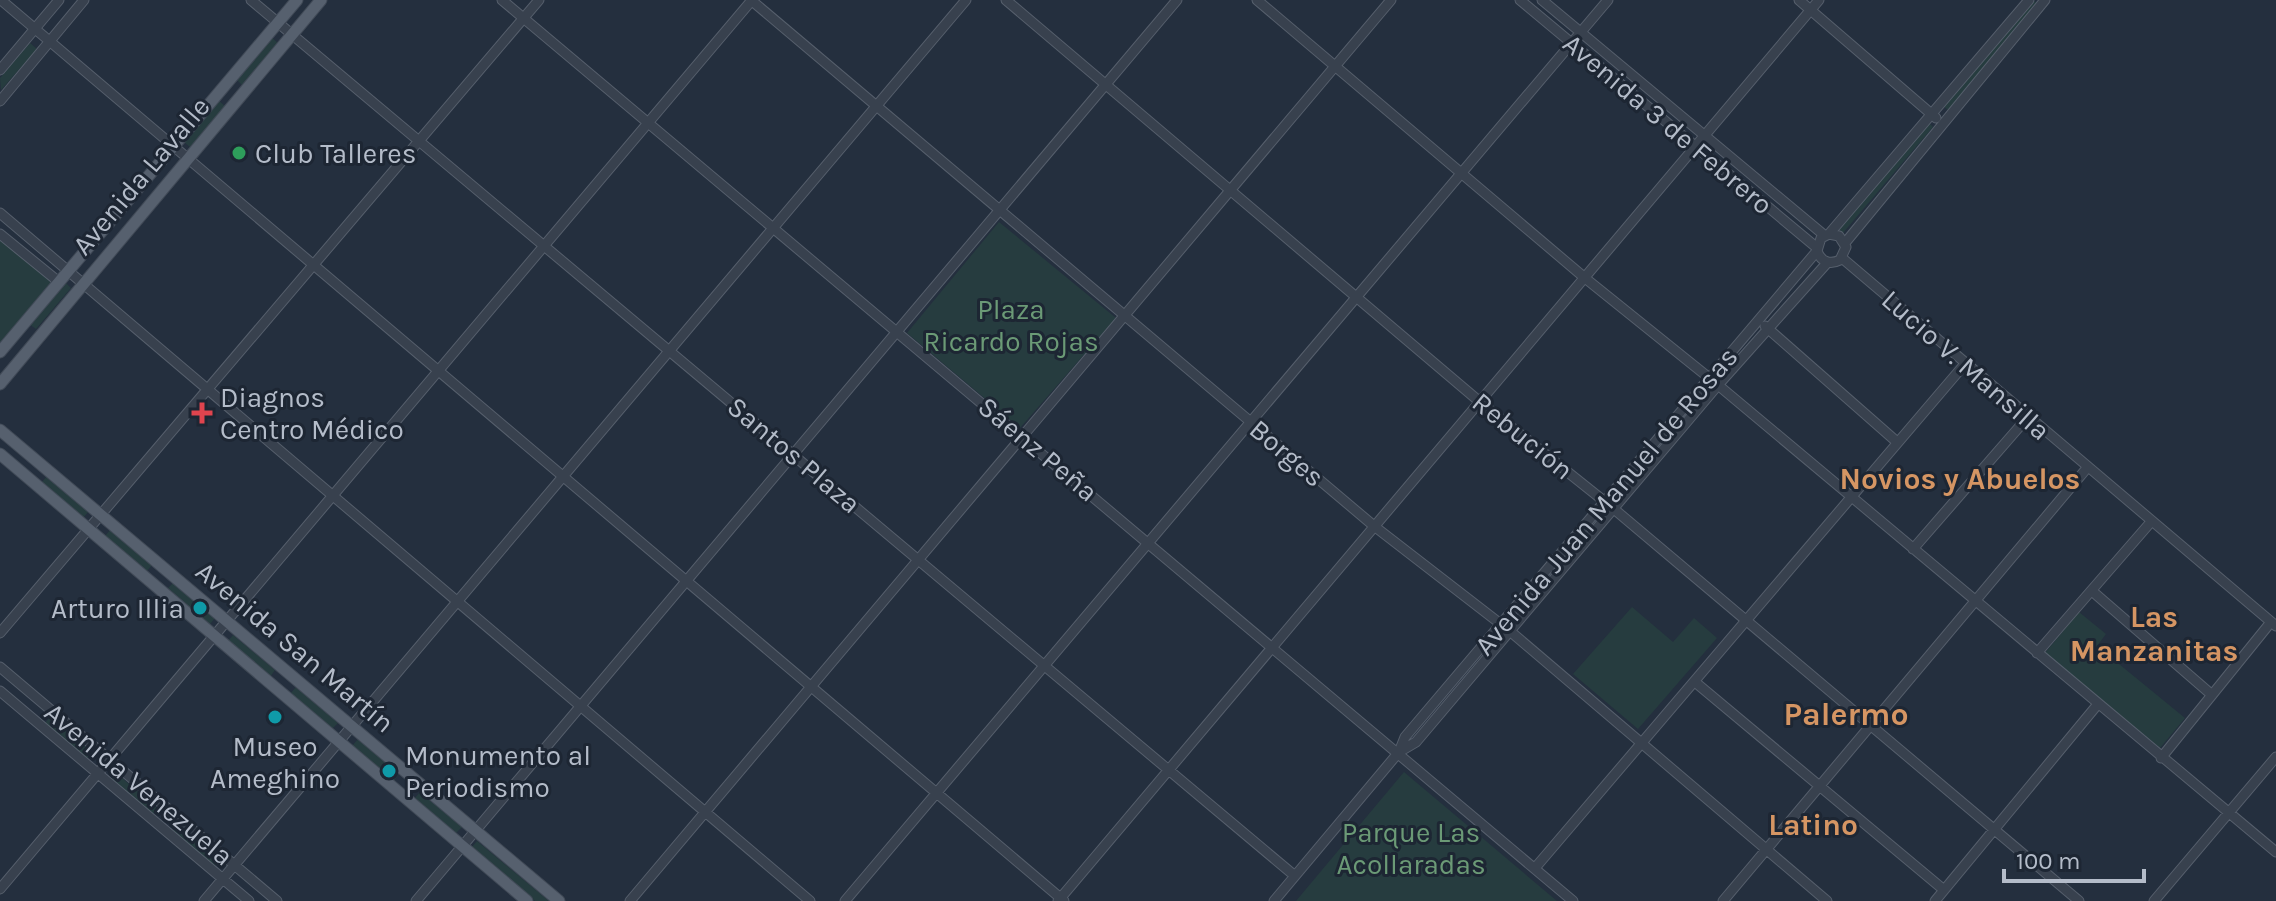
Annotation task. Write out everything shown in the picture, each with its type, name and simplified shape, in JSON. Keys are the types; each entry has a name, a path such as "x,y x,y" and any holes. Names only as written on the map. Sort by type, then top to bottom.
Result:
{"main road":[{"name":"Avenida Lavalle","path":"0,352 297,0"},
{"name":"Avenida Lavalle","path":"0,384 321,0"},
{"name":"Avenida San Martín","path":"0,430 559,901"},
{"name":"Avenida San Martín","path":"0,454 527,901"}],"street":[{"path":"1,0 1061,900 1819,0"},
{"path":"0,70 59,0"},
{"path":"0,101 84,0"},
{"name":"Santos Plaza","path":"251,0 1295,876"},
{"name":"Sáenz Peña","path":"502,0 1573,901"},
{"path":"0,633 539,0"},
{"path":"0,889 752,0"},
{"name":"Borges","path":"752,0 1374,526 1511,632 1827,901"},
{"path":"204,901 966,0"},
{"name":"Rebución","path":"1006,0 1480,402 1614,509 2079,901"},
{"path":"416,901 1177,0"},
{"path":"1257,0 1585,278 1714,382 2276,852"},
{"path":"630,901 1391,0"},
{"name":"Avenida 3 de Febrero","path":"1520,0 1816,249"},
{"name":"Avenida 3 de Febrero","path":"1542,0 1704,137 1827,234"},
{"path":"845,901 1608,0"},
{"path":"1799,0 1942,125"},
{"path":"2029,0 1827,234 1816,249 1827,263 1842,258 1845,243 2045,0"},
{"path":"0,213 63,277"},
{"path":"0,234 63,277 81,285 810,901"},
{"path":"1827,234 1839,236 1845,243"},
{"name":"Avenida Juan Manuel de Rosas","path":"1399,752 1416,742 1614,509 1816,249"},
{"name":"Lucio V. Mansilla","path":"1842,258 2150,523 2274,624"},
{"name":"Avenida Juan Manuel de Rosas","path":"1274,901 1399,752 1405,737 1605,502 1827,263"},
{"path":"1759,321 1897,442"},
{"path":"1535,868 1964,365"},
{"path":"1913,549 2027,418"},
{"path":"1723,901 1977,603 2087,468"},
{"path":"2037,653 2150,523"},
{"path":"1553,563 1562,571"},
{"path":"2092,591 2212,695"},
{"path":"2161,758 2274,624"},
{"name":"Avenida Venezuela","path":"0,667 277,901"},
{"path":"1695,682 1944,890"},
{"name":"Avenida Venezuela","path":"0,691 249,901"},
{"path":"1935,901 2098,704"},
{"path":"2154,901 2276,757"}],"green space":[{"path":"2033,0 2038,4 1948,110 1943,106"},
{"path":"271,37 278,43 242,85 236,79"},
{"path":"30,43 37,49 1,90 0,78"},
{"path":"218,100 225,106 190,147 183,141"},
{"path":"1929,123 1933,127 1843,233 1839,229"},
{"name":"Plaza Ricardo Rojas","path":"999,222 1116,318 1020,428 907,333"},
{"path":"0,235 54,280 0,345"},
{"path":"65,282 71,288 36,329 29,324"},
{"path":"47,476 89,511 83,518 42,482"},
{"path":"111,529 153,564 147,571 105,536"},
{"path":"174,582 216,617 210,624 168,588"},
{"path":"1632,607 1673,642 1694,618 1717,638 1638,729 1573,674"},
{"path":"2079,612 2106,634 2097,646 2185,718 2160,748 2045,653"},
{"path":"233,635 275,670 270,677 228,641"},
{"path":"296,687 338,723 332,729 290,694"},
{"path":"50,717 92,752 86,759 45,723"},
{"path":"358,739 399,774 394,781 352,746"},
{"name":"Parque Las Acollaradas","path":"1404,772 1557,901 1296,901"},
{"path":"116,773 157,808 152,815 110,780"},
{"path":"420,792 462,827 456,833 415,798"},
{"path":"178,826 220,861 214,867 172,832"},
{"path":"477,841 549,901 535,901 471,848"}],"place":[{"name":"Club Talleres","path":"239,153"},
{"name":"Diagnos Centro Médico","path":"202,413"},
{"name":"Arturo Illia","path":"200,608"},
{"name":"Museo Ameghino","path":"275,717"},
{"name":"Monumento al Periodismo","path":"389,771"}],"district":[{"name":"Novios y Abuelos","path":"1960,479"},
{"name":"Las Manzanitas","path":"2154,634"},
{"name":"Palermo","path":"1846,714"},
{"name":"Latino","path":"1813,825"}]}
